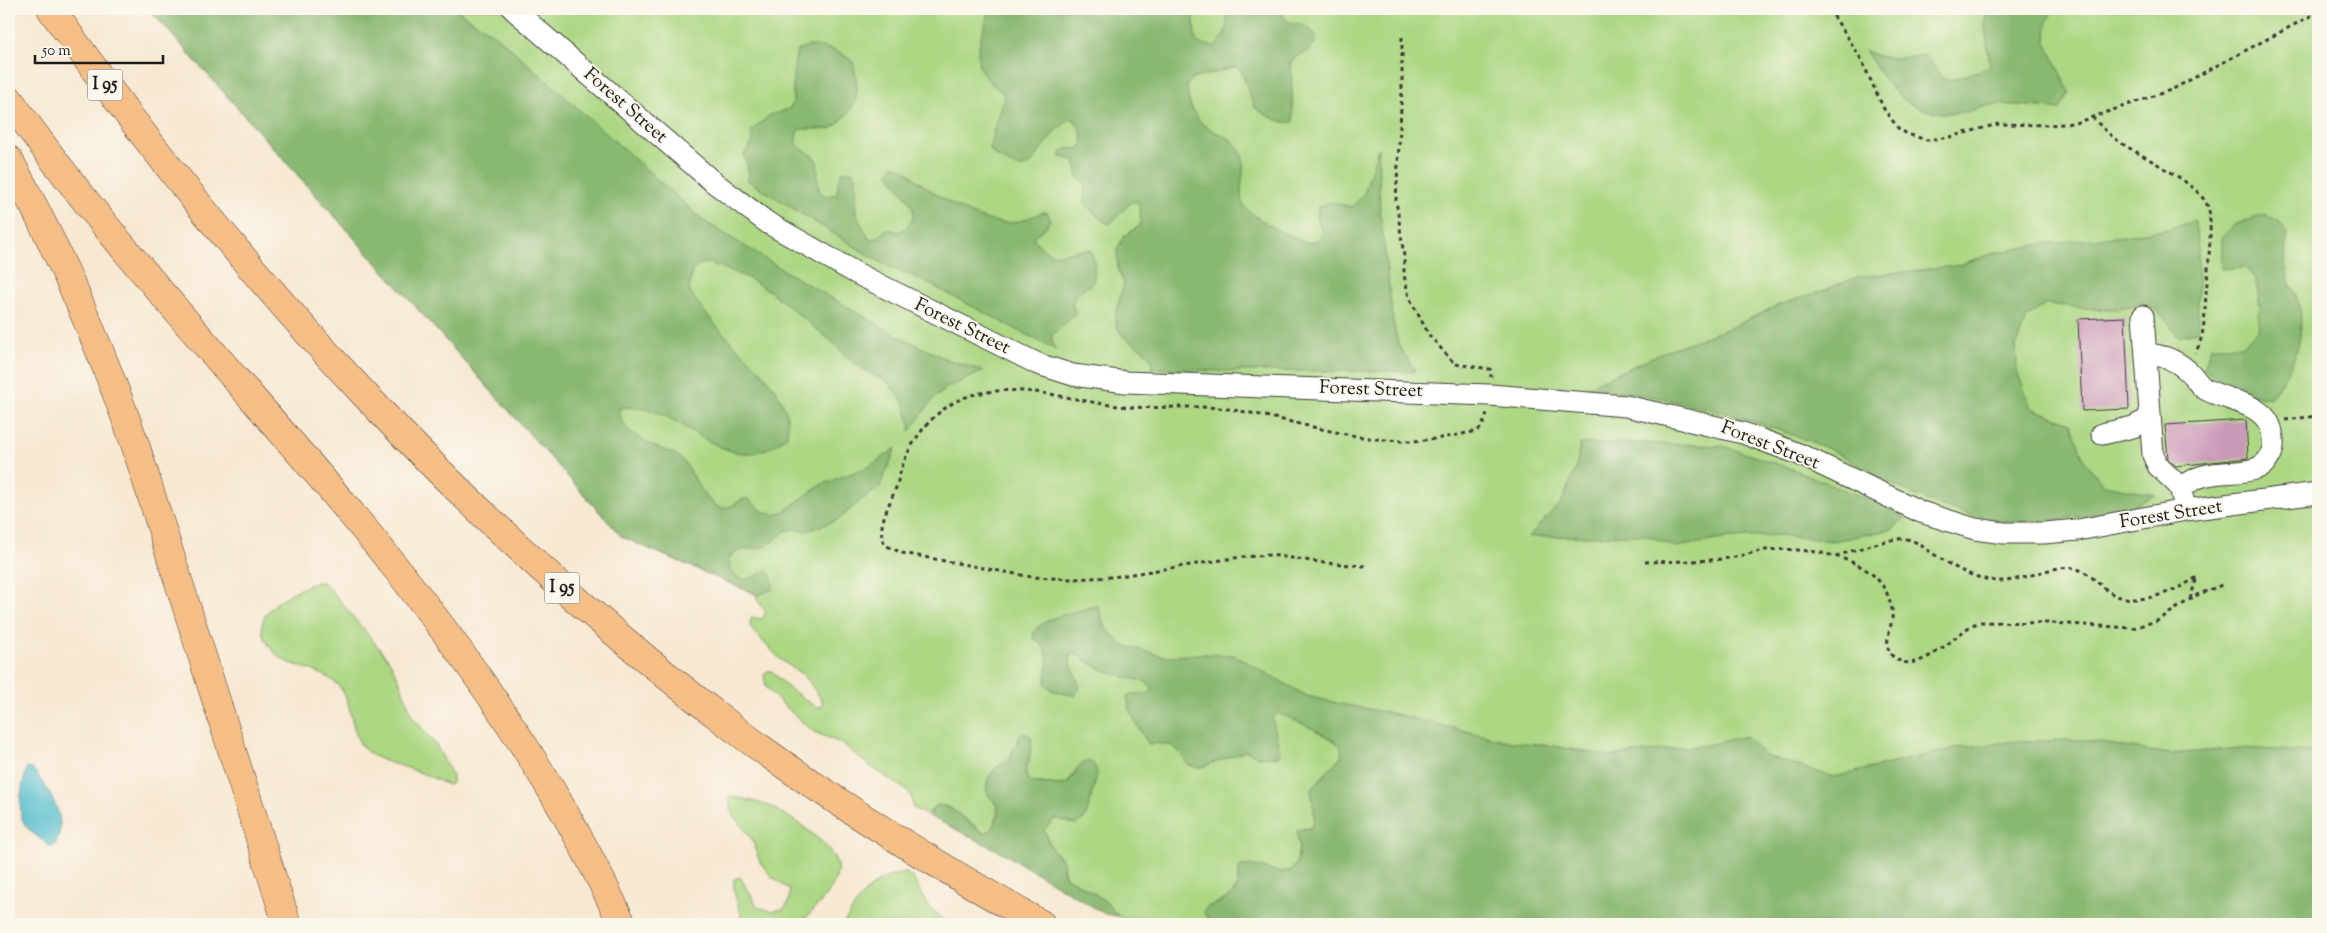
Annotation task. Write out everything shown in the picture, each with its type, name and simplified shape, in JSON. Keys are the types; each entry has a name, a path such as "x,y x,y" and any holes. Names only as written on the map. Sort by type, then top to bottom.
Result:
{"highway":[{"name":"I 95","path":"51,9 115,99 205,212 297,320 349,378 468,499 545,573 616,635 681,687 801,776 923,856 1041,924"},
{"path":"9,99 77,190 145,275 356,520 451,641 504,717 554,795 599,876 622,924"},
{"path":"9,160 43,222 68,274 136,444 286,924"}],"street":[{"name":"Forest Street","path":"513,9 686,159 752,212 856,273 1038,364 1073,375 1114,381 1490,395 1626,406 1743,433 1800,454 1921,512 1975,529 2004,533 2044,534 2130,522 2184,501 2318,493"},
{"path":"2143,316 2153,455 2158,466 2180,487 2184,501"},
{"path":"2146,354 2174,360 2186,369 2204,388 2249,406 2263,414 2270,424 2273,439 2272,449 2269,459 2263,466 2250,470 2199,476 2187,482 2184,501"},
{"path":"2102,434 2133,427 2150,418"}],"path":[{"path":"1829,9 1858,55 1884,109 1898,128 1907,134 1927,140 1950,137 1998,124 2048,125 2075,123 2171,90 2318,12"},
{"path":"1366,566 1325,563 1271,555 1241,557 1114,578 1032,577 919,558 902,553 885,545 881,531 895,494 904,461 924,427 940,410 981,392 1040,392 1120,406 1226,409 1287,420 1332,431 1405,441 1436,439 1477,431 1482,427 1490,395 1490,370 1455,364 1429,335 1409,297 1404,275 1404,256 1396,200 1402,90 1402,37"},
{"path":"2092,117 2114,139 2160,165 2200,193 2208,206 2209,237 2204,327 2200,345 2186,369"},
{"path":"2270,424 2318,416"},
{"path":"1835,556 1903,538 1918,543 1965,573 1996,581 2012,581 2057,569 2070,568 2080,570 2119,597 2137,598 2165,593 2186,585 2196,578 2189,600"},
{"path":"1645,562 1729,558 1766,550 1803,550 1835,556 1860,567 1882,584 1893,609 1887,645 1893,655 1902,662 1918,661 1927,657 1972,625 1981,622 2052,623 2132,628 2157,621 2189,600 2224,584"}],"green space":[{"path":"149,9 2318,9 2318,871 1311,828 1302,829 1297,837 1299,845 1296,865 1289,871 1238,875 1238,882 1233,893 1224,900 1207,907 1207,918 1212,924 1176,925 1142,916 1124,919 1118,916 1105,901 1065,876 1062,859 1052,849 1044,830 1055,818 1066,820 1071,824 1089,800 1095,782 1079,765 1068,783 1060,785 1030,782 1026,769 1030,760 1019,737 1010,760 990,796 996,805 997,817 991,830 984,833 950,808 931,810 929,816 913,808 911,796 903,788 867,764 843,744 814,732 766,687 764,675 767,671 772,671 787,687 816,707 821,707 823,702 805,676 781,660 751,629 752,617 761,619 766,613 756,598 757,595 622,537"},
{"path":"149,9 455,9 499,38 704,221 788,273 896,335 946,359 984,371 946,388 931,402 910,431 910,423 904,403 887,381 874,376 847,358 835,344 771,292 746,277 710,263 701,264 692,271 689,290 713,322 771,383 785,408 788,421 787,436 764,450 743,453 724,448 664,416 643,409 619,408 623,423 634,435 649,444 678,456 713,504 727,508 747,498 764,512 775,515 784,511 821,485 870,466 896,448 879,488 861,500 838,520 806,531 792,529 785,531 763,547 738,551 731,555 730,567 741,579 750,578 768,571 773,589 758,595 622,537"},
{"path":"990,9 1193,9 1195,38 1199,44 1215,46 1222,38 1226,29 1225,9 1280,9 1284,18 1289,22 1308,28 1314,33 1316,42 1313,46 1291,62 1293,122 1284,122 1267,116 1254,107 1241,70 1236,67 1192,79 1187,85 1188,97 1199,120 1229,139 1239,149 1243,162 1241,195 1245,207 1270,225 1306,242 1320,239 1323,233 1317,218 1318,207 1331,202 1352,207 1364,194 1378,148 1380,212 1393,321 1398,344 1415,371 1218,371 1151,368 1153,362 1144,350 1124,337 1118,329 1115,316 1124,283 1118,270 1117,250 1124,236 1141,223 1139,204 1135,201 1132,203 1109,224 1102,221 1085,204 1085,183 1078,177 1075,160 1060,157 1061,153 1066,149 1081,148 1081,133 1074,119 1070,119 1055,131 1031,164 1023,167 1016,167 995,155 990,149 992,135 1004,95 987,79 981,71 979,63 979,45"},
{"path":"1986,9 2053,9 2047,22 2046,43 2069,92 2060,109 1991,105 1965,112 1946,113 1916,107 1904,100 1884,79 1865,50 1886,57 1902,58 1925,55 1944,80 1951,80 1985,69 1990,66 1985,28"},
{"path":"808,46 832,50 853,62 857,92 852,107 840,122 831,129 799,129 796,142 815,159 818,168 818,186 826,196 837,194 842,172 852,171 856,177 856,214 869,239 879,237 886,229 900,232 909,224 913,216 910,202 889,172 894,165 904,169 919,182 960,208 983,218 1011,223 1043,212 1048,213 1050,219 1047,226 1033,237 1047,252 1060,254 1090,250 1095,267 1092,284 1076,296 1072,304 1076,314 1052,335 1052,344 1056,350 920,279 883,264 747,180 749,174 744,154 753,142 751,131 770,115 789,109 793,103 793,72 797,51"},
{"path":"2265,215 2278,220 2288,234 2285,263 2289,280 2298,302 2301,318 2299,343 2291,366 2270,398 2239,392 2204,368 2211,346 2241,346 2258,330 2260,308 2256,280 2245,267 2222,269 2222,237 2235,224"},
{"path":"2195,221 2198,250 2198,331 2178,337 2166,319 2153,308 2133,306 2103,310 2047,304 2028,316 2016,344 2017,371 2031,408 2071,423 2084,460 2104,485 2156,495 2118,511 2020,522 2002,521 1967,514 1900,488 1832,450 1766,426 1678,402 1587,387 1668,350 1732,327 1776,306 1857,277 1955,266 1995,253 2041,244 2164,230"},
{"path":"1645,443 1723,446 1795,470 1879,504 1906,518 1890,530 1833,541 1779,535 1722,539 1676,547 1646,535 1528,537 1562,501 1576,469 1580,444"},
{"path":"317,582 323,582 329,588 389,660 400,682 412,716 436,745 452,775 452,783 448,785 370,754 360,743 346,697 337,684 324,675 282,659 268,645 262,628 269,610 287,596"},
{"path":"1098,605 1105,627 1123,645 1167,657 1199,654 1234,655 1307,696 1386,712 1512,742 1548,745 1609,756 1707,745 1746,736 1766,756 1834,777 1956,748 2017,741 2082,740 2170,754 2241,748 2318,752 2318,924 1212,924 1204,913 1207,907 1217,904 1234,893 1237,888 1240,867 1258,867 1286,872 1293,869 1298,861 1297,830 1311,828 1314,820 1311,790 1341,756 1341,749 1339,745 1327,736 1278,713 1272,719 1280,752 1278,756 1259,757 1246,751 1197,768 1187,764 1180,753 1172,746 1149,744 1142,733 1133,716 1127,697 1131,694 1148,694 1153,690 1146,682 1106,672 1076,654 1070,655 1070,661 1080,687 1075,696 1053,691 1045,684 1047,670 1046,652 1039,642 1033,638 1035,631 1050,620"},
{"path":"1022,733 1029,735 1032,747 1026,771 1030,782 1060,785 1068,783 1084,761 1091,762 1095,766 1097,774 1086,817 1076,824 1055,819 1044,830 1052,849 1064,863 1065,876 1105,901 1118,916 1105,914 1003,853 929,816 935,806 940,805 950,808 983,833 991,830 997,819 999,809 989,796 987,790 988,779 995,769 1010,760 1013,749"},
{"path":"729,797 757,802 781,812 811,832 834,857 837,865 835,881 824,898 799,924 744,924 734,891 734,879 740,877 758,907 771,911 784,909 789,901 790,890 771,876 760,862 752,839 732,814"},
{"path":"907,873 913,878 927,905 949,924 843,924 855,905 876,883 885,878"}],"water":[{"path":"27,768 33,769 56,805 60,825 59,836 54,846 50,847 24,823 20,803"}],"building":[{"path":"2125,317 2129,409 2082,411 2078,319"},
{"path":"2246,420 2248,458 2176,466 2168,459 2165,425"}]}
